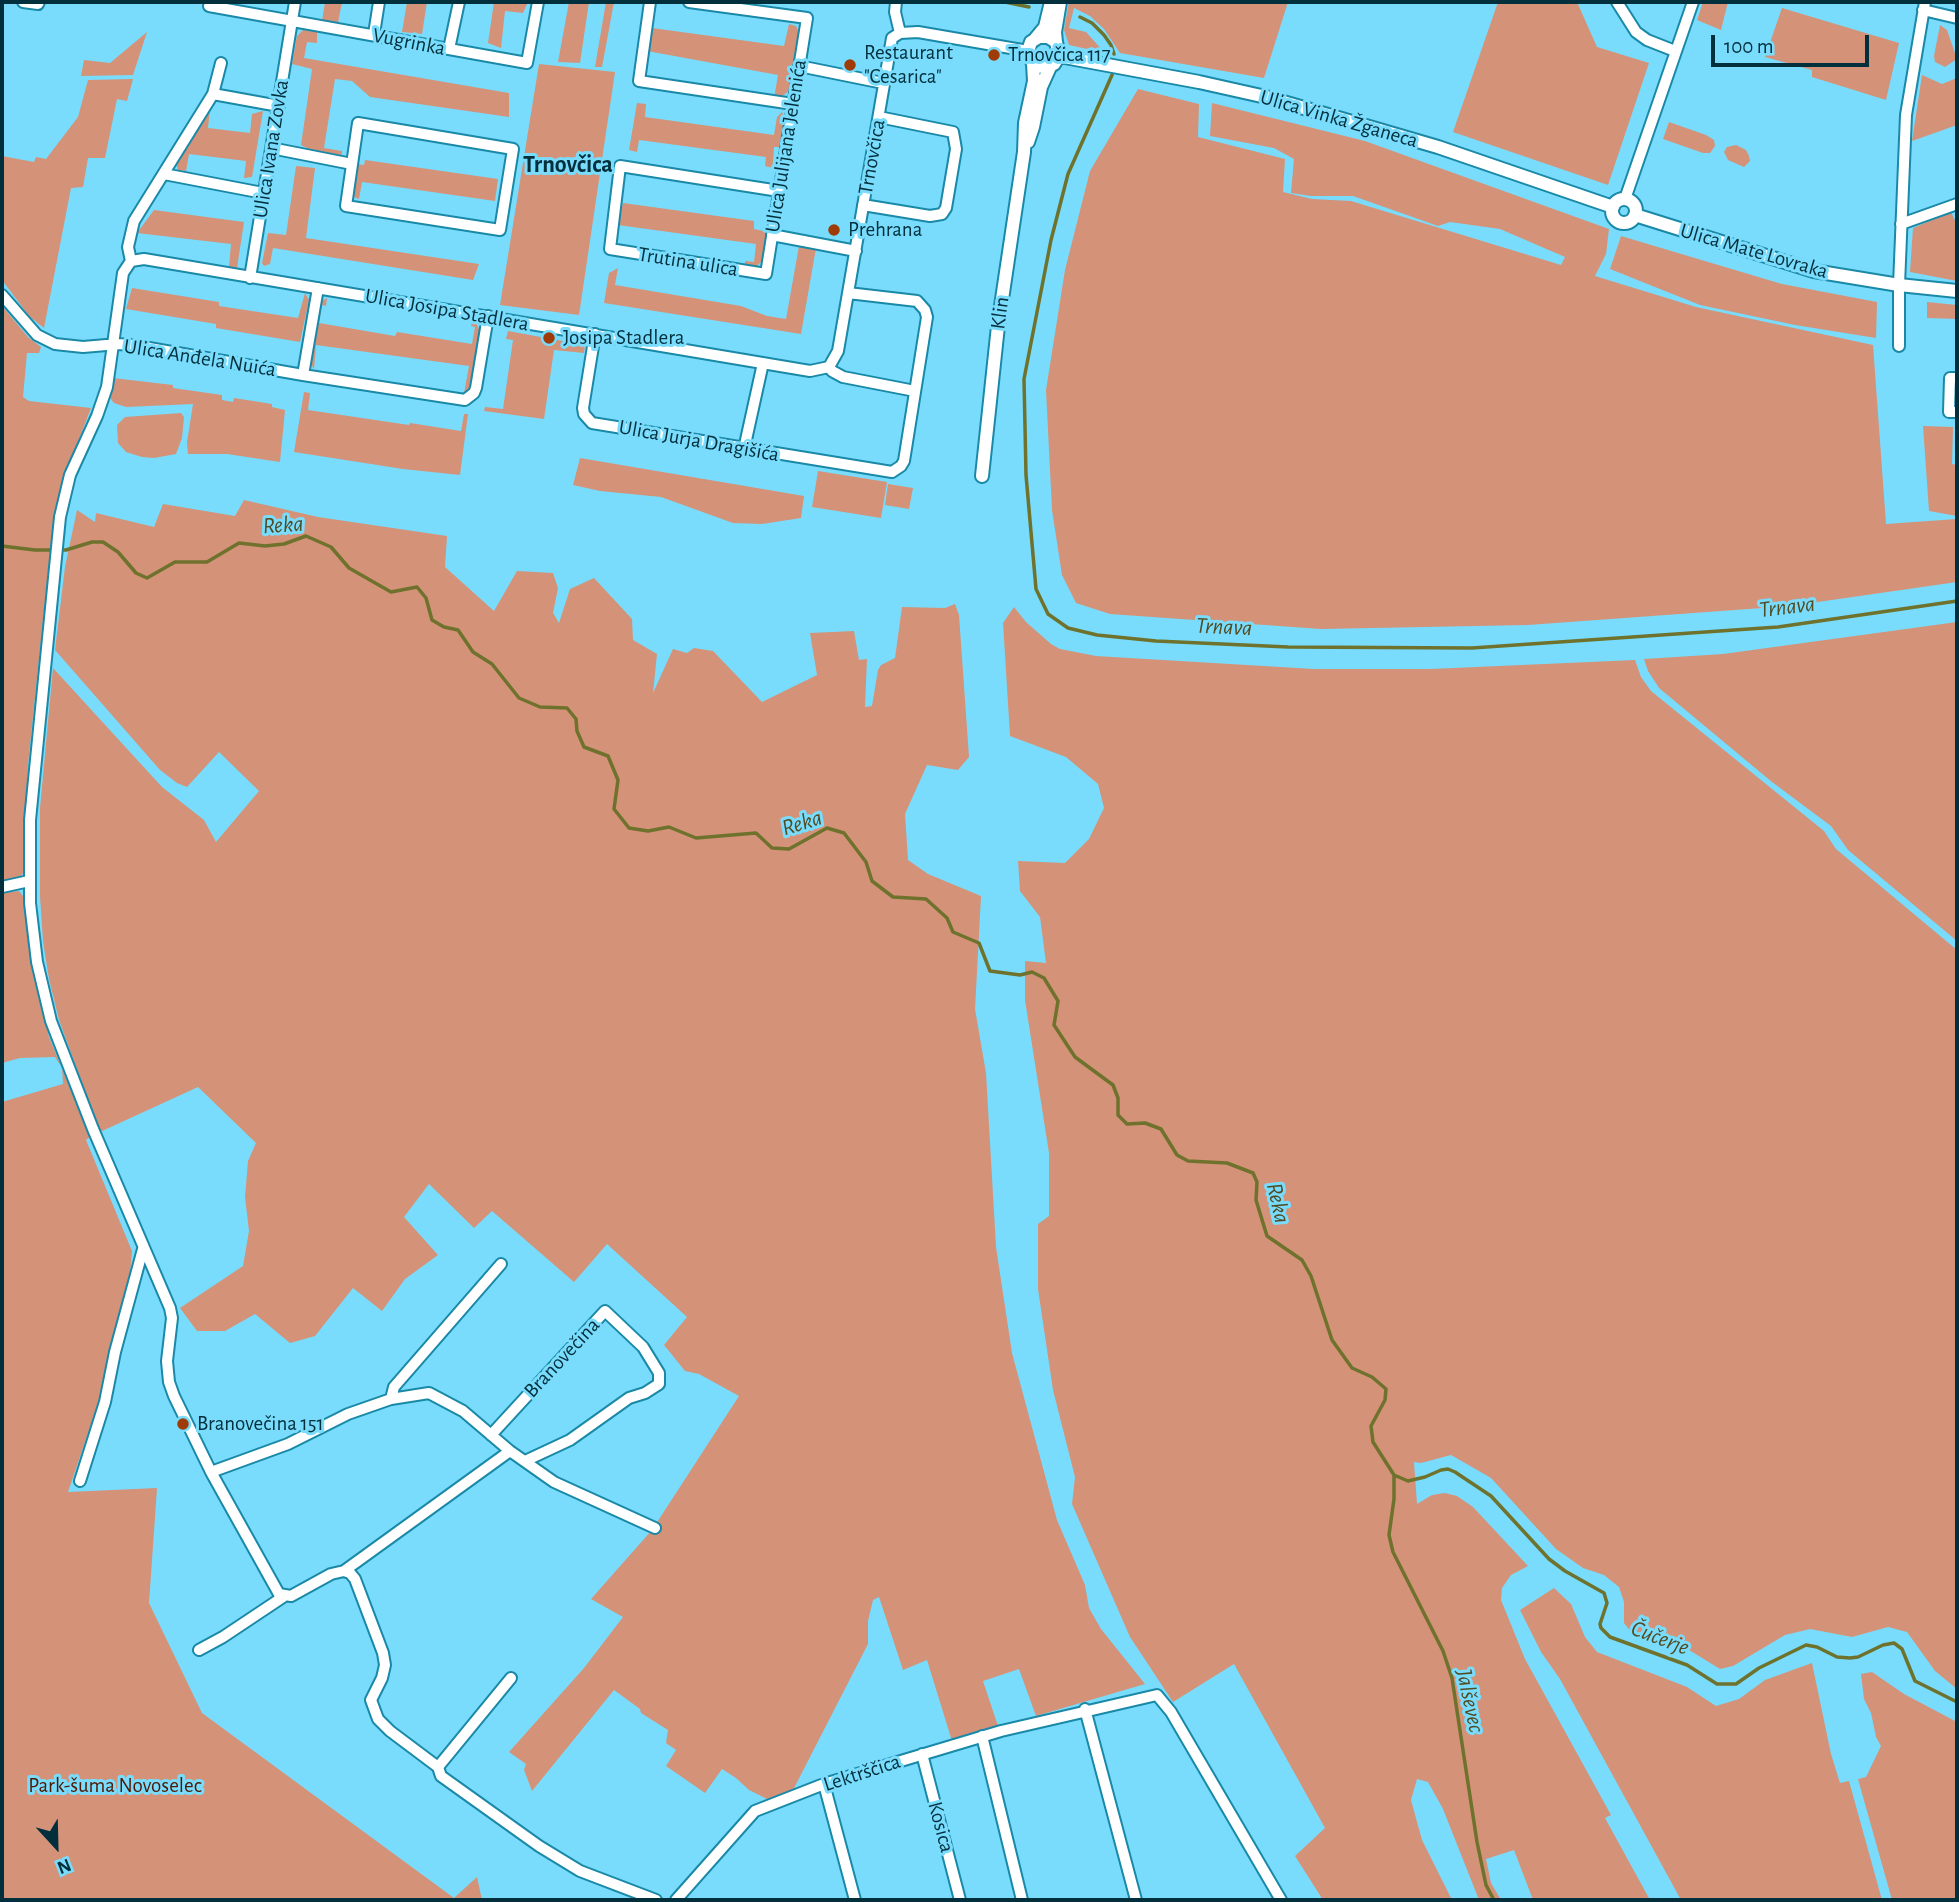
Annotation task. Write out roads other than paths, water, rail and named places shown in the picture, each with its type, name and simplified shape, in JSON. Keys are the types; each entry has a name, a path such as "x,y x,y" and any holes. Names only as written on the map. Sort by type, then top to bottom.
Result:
{"street":[{"path":"23,2 38,5 39,2"},
{"name":"Ulica Ivana Zovka","path":"250,278 295,2"},
{"path":"374,34 379,2"},
{"path":"449,50 459,2"},
{"name":"Vugrinka","path":"291,21 527,63 538,2"},
{"path":"650,2 639,81 793,104"},
{"name":"Ulica Julijana Jelenića","path":"689,2 807,18 766,274"},
{"path":"896,2 895,12 900,33 918,32 1028,51"},
{"path":"1028,51 1046,24 1051,2"},
{"path":"1028,51 1033,64 1041,68 1050,67 1059,55 1055,32 1060,2"},
{"path":"1617,2 1636,32 1647,40 1675,51"},
{"path":"1625,199 1693,2"},
{"path":"209,6 291,21"},
{"path":"1899,346 1906,115 1924,6 1957,18"},
{"name":"Trnovčica","path":"829,367 838,351 890,42 900,33"},
{"path":"1035,39 1044,37 1056,42"},
{"name":"Ulica Vinka Žganeca","path":"1059,55 1266,97 1472,158 1612,207 1614,217 1622,223 1632,220 1635,215"},
{"name":"Ulica Anđela Nuića","path":"221,63 213,94 134,221 128,247 131,261 122,272 113,344 465,400 474,394 476,388 488,316"},
{"name":"Klin","path":"982,475 998,326 1024,152 1025,123 1034,81 1033,64"},
{"path":"799,66 883,83"},
{"name":"Klin","path":"1024,152 1033,127 1041,87 1050,67"},
{"path":"213,94 279,106"},
{"path":"863,205 937,216 946,208 956,149 953,132 878,117"},
{"path":"358,123 513,149 500,230 346,206 352,164 358,123"},
{"path":"271,148 352,164"},
{"name":"Trutina ulica","path":"766,274 610,249 620,166 779,191"},
{"path":"164,174 263,193"},
{"path":"1612,207 1616,202 1625,199 1634,204 1635,215"},
{"path":"1901,224 1957,204"},
{"name":"Ulica Mate Lovraka","path":"1635,215 1785,264 1899,285 1957,291"},
{"path":"772,235 856,251"},
{"name":"Ulica Josipa Stadlera","path":"131,261 144,259 810,371 829,367 843,377 915,391"},
{"name":"Ulica Anđela Nuića","path":"303,374 318,288"},
{"path":"848,293 917,301 923,305 927,317 915,391"},
{"path":"2,295 30,329 45,340 83,347 113,344 110,372 100,407 70,475 60,517 30,820 29,881 37,962 51,1021 172,1318 167,1361 169,1382 211,1472 275,1590 283,1597"},
{"name":"Ulica Jurja Dragišića","path":"596,334 583,408 587,419 592,423 886,472 898,470 904,461 915,391"},
{"path":"744,449 763,363"},
{"path":"1957,378 1950,378 1949,412 1957,412"},
{"path":"2,887 29,881"},
{"path":"80,1481 105,1402 143,1249"},
{"path":"391,1399 394,1387 501,1264"},
{"name":"Branovečina","path":"491,1435 605,1311 643,1347 659,1373 659,1384 645,1393 629,1398 570,1440 525,1461"},
{"path":"211,1472 288,1444 348,1414 391,1399 429,1393 463,1411 510,1451 554,1482 655,1528"},
{"path":"199,1650 283,1597 291,1597 331,1574 344,1571 510,1451"},
{"path":"344,1571 355,1579 383,1653 385,1665 382,1678 371,1700 378,1719 438,1767 441,1776 549,1853 580,1871 656,1900"},
{"path":"438,1767 511,1678"},
{"name":"Lektrščica","path":"676,1900 755,1811 824,1784 922,1754 1085,1710 1157,1695 1171,1712 1281,1900"},
{"path":"1085,1710 1136,1900"},
{"path":"982,1737 1022,1900"},
{"name":"Kosica","path":"922,1754 960,1900"},
{"path":"824,1784 855,1900"}],"waterway":[{"name":"Trnava","path":"1005,2 1029,7"},
{"name":"Trnava","path":"1080,17 1092,23 1104,35 1114,54"},
{"name":"Trnava","path":"1112,75 1068,174 1051,240 1024,379 1026,475 1036,589 1048,614 1068,628 1097,635 1156,641 1288,647 1472,648 1778,627 1957,601"},
{"name":"Reka","path":"2,546 66,550 92,542 103,542 118,552 136,573 147,578 175,562 207,562 239,543 265,546 284,544 306,536 331,547 349,568 391,592 417,587 426,598 432,620 444,627 458,630 473,652 492,664 519,698 540,707 567,708 576,719 577,731 584,747 608,756 618,780 614,809 629,828 648,831 669,827 696,838 756,833 772,848 789,849 827,828 844,833 866,862 872,881 893,897 926,899 947,918 953,932 979,943 990,971 1020,975 1032,972 1044,978 1058,1001 1054,1025 1075,1057 1113,1085 1118,1098 1118,1115 1127,1124 1145,1123 1161,1129 1177,1155 1188,1161 1227,1163 1253,1173 1257,1182 1256,1200 1267,1236 1302,1260 1311,1276 1332,1340 1352,1368 1372,1377 1386,1389 1385,1400 1371,1426 1373,1442 1394,1475"},
{"name":"Čučerje","path":"1394,1475 1408,1481 1441,1470 1455,1472 1491,1496 1549,1559 1604,1593 1607,1603 1600,1624 1610,1637 1687,1665 1717,1684 1736,1684 1759,1668 1806,1645 1817,1647 1837,1657 1850,1658 1894,1643 1902,1649 1915,1681 1957,1702"},
{"name":"Jalševec","path":"1394,1475 1389,1535 1393,1552 1443,1651 1452,1678 1477,1842 1486,1885 1494,1900"}],"place":[{"name":"Trnovčica 117","path":"994,55"},
{"name":"Restaurant \"Cesarica\"","path":"850,65"},
{"name":"Prehrana","path":"834,230"},
{"name":"Josipa Stadlera","path":"549,338"},
{"name":"Branovečina 151","path":"183,1424"}],"district":[{"name":"Trnovčica","path":"568,165"}],"park label":[{"name":"Park-šuma Novoselec","path":"115,1786"}]}
